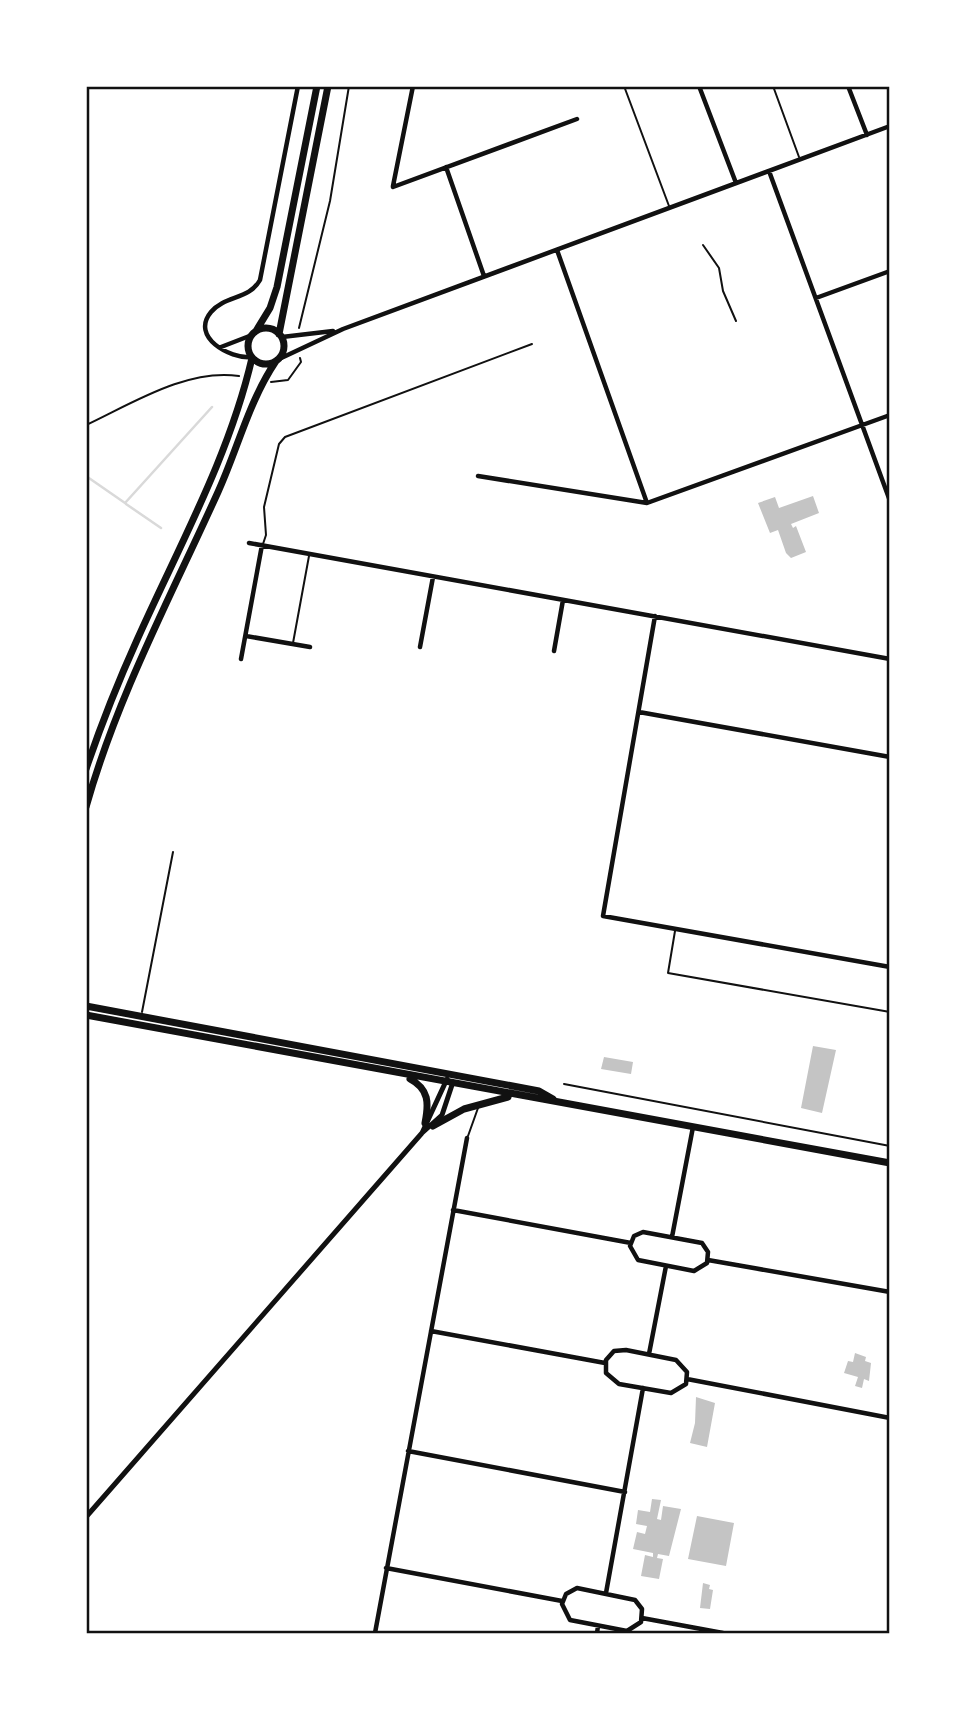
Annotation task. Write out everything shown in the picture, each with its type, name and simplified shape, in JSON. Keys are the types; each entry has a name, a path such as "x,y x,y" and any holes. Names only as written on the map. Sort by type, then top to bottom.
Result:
{"highway":[{"path":"86,769 137,639 219,462 242,402 252,357 248,346 270,308 277,286 317,86"},
{"path":"86,807 115,721 144,651 219,489 258,391 284,349 281,335 328,86"},
{"path":"254,333 268,328 281,335"},
{"path":"252,357 262,364 277,361"},
{"path":"86,1006 540,1091 554,1099"},
{"path":"86,1015 454,1086 537,1101 554,1099 890,1163"},
{"path":"402,1076 420,1086 427,1096 429,1124 483,1102 512,1096"}],"street":[{"path":"252,357 236,356 209,338 206,321 216,307 250,293 262,276 298,86"},
{"path":"413,86 393,187 577,119"},
{"path":"699,86 736,183"},
{"path":"848,86 867,135"},
{"path":"277,361 343,330 890,126"},
{"path":"446,167 484,276"},
{"path":"769,171 890,501"},
{"path":"557,250 647,503"},
{"path":"816,298 890,271"},
{"path":"281,335 343,330"},
{"path":"221,347 254,333"},
{"path":"478,476 647,503 890,415"},
{"path":"249,543 890,659"},
{"path":"241,659 262,545"},
{"path":"420,647 433,577"},
{"path":"554,651 563,600"},
{"path":"655,616 603,916 890,967"},
{"path":"246,636 310,647"},
{"path":"639,712 890,757"},
{"path":"86,1517 422,1133 435,1111 443,1083 451,1075 454,1086 442,1115 429,1124"},
{"path":"672,1237 693,1126"},
{"path":"375,1633 467,1138"},
{"path":"453,1210 631,1243"},
{"path":"643,1231 702,1243 708,1252 708,1260 704,1267 694,1271 638,1260 631,1252 631,1243 634,1236 643,1231"},
{"path":"708,1260 890,1292"},
{"path":"649,1355 666,1266"},
{"path":"431,1331 605,1363"},
{"path":"620,1349 676,1360 685,1368 687,1378 682,1389 671,1393 643,1388 613,1382 606,1373 605,1363 609,1355 620,1349"},
{"path":"687,1378 890,1418"},
{"path":"606,1593 643,1388"},
{"path":"408,1451 625,1492"},
{"path":"386,1568 562,1601"},
{"path":"577,1588 606,1593 635,1600 642,1609 642,1618 637,1626 626,1631 598,1626 570,1620 563,1611 562,1601 566,1594 577,1588"},
{"path":"642,1618 723,1633"},
{"path":"597,1633 598,1626"}],"lane":[{"path":"624,86 670,208"},
{"path":"773,86 800,159"},
{"path":"262,545 266,535 264,507 279,444 285,437 532,344"},
{"path":"293,644 310,554"},
{"path":"141,1016 173,852"},
{"path":"675,929 668,973 890,1012"},
{"path":"467,1138 483,1102"}],"path":[{"path":"299,330 330,201 349,86"},
{"path":"703,245 719,268 723,292 736,321"},
{"path":"275,382 288,380 295,373 301,362 300,353"},
{"path":"86,425 177,385 222,375 239,376"},
{"path":"564,1084 890,1146"}],"building":[{"path":"813,496 819,513 791,524 793,528 796,526 806,552 791,558 786,553 778,530 770,533 758,503 775,497 779,508"},
{"path":"813,1046 836,1050 822,1113 801,1108"},
{"path":"604,1057 633,1062 631,1074 601,1069"},
{"path":"855,1353 866,1357 865,1361 871,1363 869,1381 864,1379 862,1388 855,1386 858,1377 844,1373 848,1361 853,1362"},
{"path":"696,1397 715,1403 707,1447 690,1443 695,1423"},
{"path":"652,1499 661,1500 657,1519 661,1520 663,1506 681,1509 669,1556 658,1554 657,1558 663,1559 659,1579 641,1576 645,1555 653,1557 653,1553 633,1549 637,1532 645,1534 647,1526 636,1524 638,1510 650,1512"},
{"path":"697,1516 734,1523 726,1566 688,1559"},
{"path":"703,1583 710,1585 709,1589 713,1590 710,1609 700,1608"}],"waterway":[{"path":"86,476 125,503 212,407"},
{"path":"126,504 161,528"}]}
